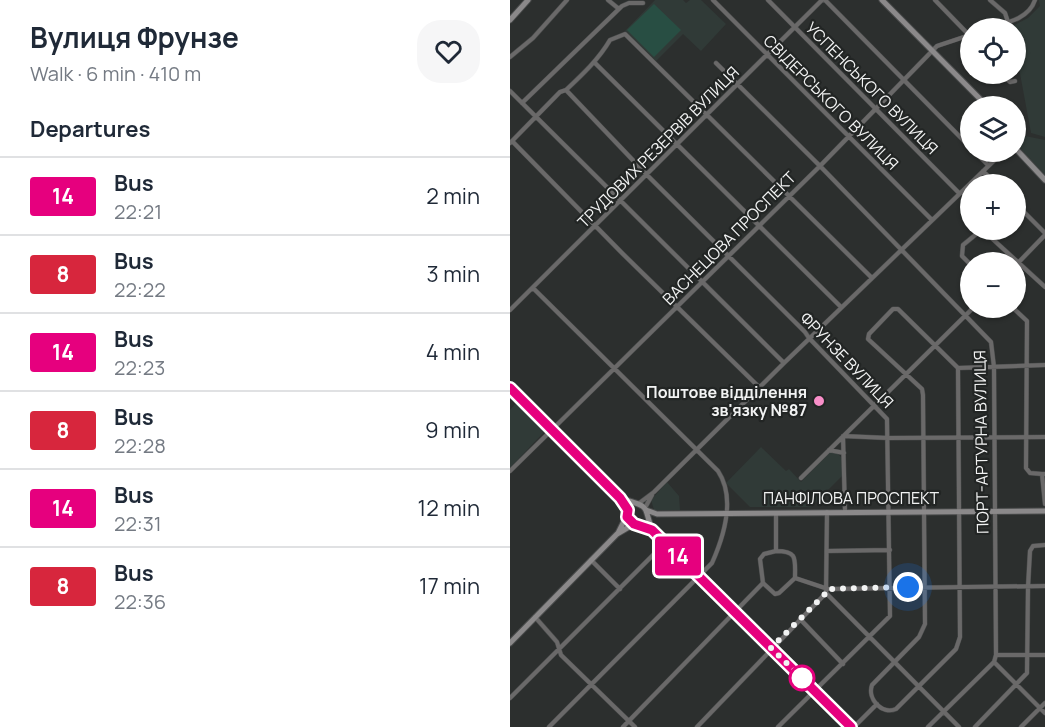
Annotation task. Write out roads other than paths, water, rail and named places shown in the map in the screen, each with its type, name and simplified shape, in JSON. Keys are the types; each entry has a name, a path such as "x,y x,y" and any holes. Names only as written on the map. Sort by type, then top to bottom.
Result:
{"main road":[{"path":"510,20 528,0"},
{"path":"882,0 977,96"},
{"path":"1026,160 1045,180"},
{"path":"511,391 620,498 627,514 637,524 652,530"},
{"name":"ПАНФІЛОВА ПРОСПЕКТ","path":"620,498 657,514"},
{"path":"617,534 627,514 636,504"},
{"path":"646,509 646,518 652,530 853,727"},
{"name":"ПАНФІЛОВА ПРОСПЕКТ","path":"646,518 657,514 726,512 1045,511"},
{"path":"510,643 617,534 646,518"}],"street":[{"path":"510,57 533,38 567,0"},
{"path":"608,0 619,9"},
{"name":"СВІДЕРСЬКОГО ВУЛИЦЯ","path":"713,0 932,220"},
{"name":"УСПЕНСЬКОГО ВУЛИЦЯ","path":"768,0 959,193"},
{"path":"823,0 960,137"},
{"name":"ТРУДОВИХ РЕЗЕРВІВ ВУЛИЦЯ","path":"510,310 823,0"},
{"path":"934,0 960,25"},
{"path":"990,0 1005,13 1007,18"},
{"path":"1018,18 1030,10 1035,0"},
{"path":"522,103 619,9 629,3 643,3"},
{"path":"760,387 676,307 511,142 535,116 594,62 610,40 620,35 629,36 872,278"},
{"name":"ВАСНЕЦОВА ПРОСПЕКТ","path":"510,471 759,227 936,46 960,38"},
{"path":"594,62 842,307"},
{"name":"ПОРТ-АРТУРНА ВУЛИЦЯ","path":"716,63 960,309"},
{"name":"ФРУНЗЕ ВУЛИЦЯ","path":"566,90 647,175 806,332 809,338 888,419 890,616 778,727"},
{"path":"510,91 784,363"},
{"path":"985,162 988,165"},
{"path":"636,504 654,492 809,338 992,162"},
{"path":"982,171 985,174"},
{"path":"1026,214 1045,234 1026,254"},
{"path":"962,252 963,245 980,231 986,233 1006,252"},
{"path":"1026,271 1045,287"},
{"path":"533,288 696,449 722,477 726,490 722,540 712,563 549,727"},
{"path":"893,309 898,309 958,369 959,644 957,649 896,709 884,710 870,692 872,685 924,630 922,389 868,339 868,334 893,309"},
{"path":"801,478 963,318"},
{"name":"ПОРТ-АРТУРНА ВУЛИЦЯ","path":"928,727 994,662 996,655 994,366 991,342 969,318"},
{"path":"1024,318 1027,321 1026,468 1030,473 1044,474 1045,504"},
{"path":"958,369 1045,365"},
{"path":"843,436 1045,437"},
{"path":"843,436 845,511"},
{"path":"829,450 844,453"},
{"path":"646,509 654,492"},
{"path":"776,512 776,551"},
{"path":"697,727 827,591 826,512"},
{"path":"510,698 665,543"},
{"path":"975,727 1027,673 1030,551 1033,546 1045,545"},
{"path":"827,551 890,550"},
{"path":"776,551 788,552 794,556 795,578 778,593 773,593 763,583 760,557 765,553 776,551"},
{"path":"591,560 620,589"},
{"path":"795,578 827,591 959,727"},
{"path":"623,727 763,583"},
{"path":"827,591 891,587 1045,586"},
{"path":"535,617 557,642 561,655 635,727"},
{"path":"800,620 843,664"},
{"path":"996,655 1045,655"},
{"path":"994,662 1045,713"},
{"path":"1021,727 1045,703"},
{"path":"853,727 878,704"}],"place":[{"name":"Поштове відділення зв'язку №87","path":"819,401"}]}
